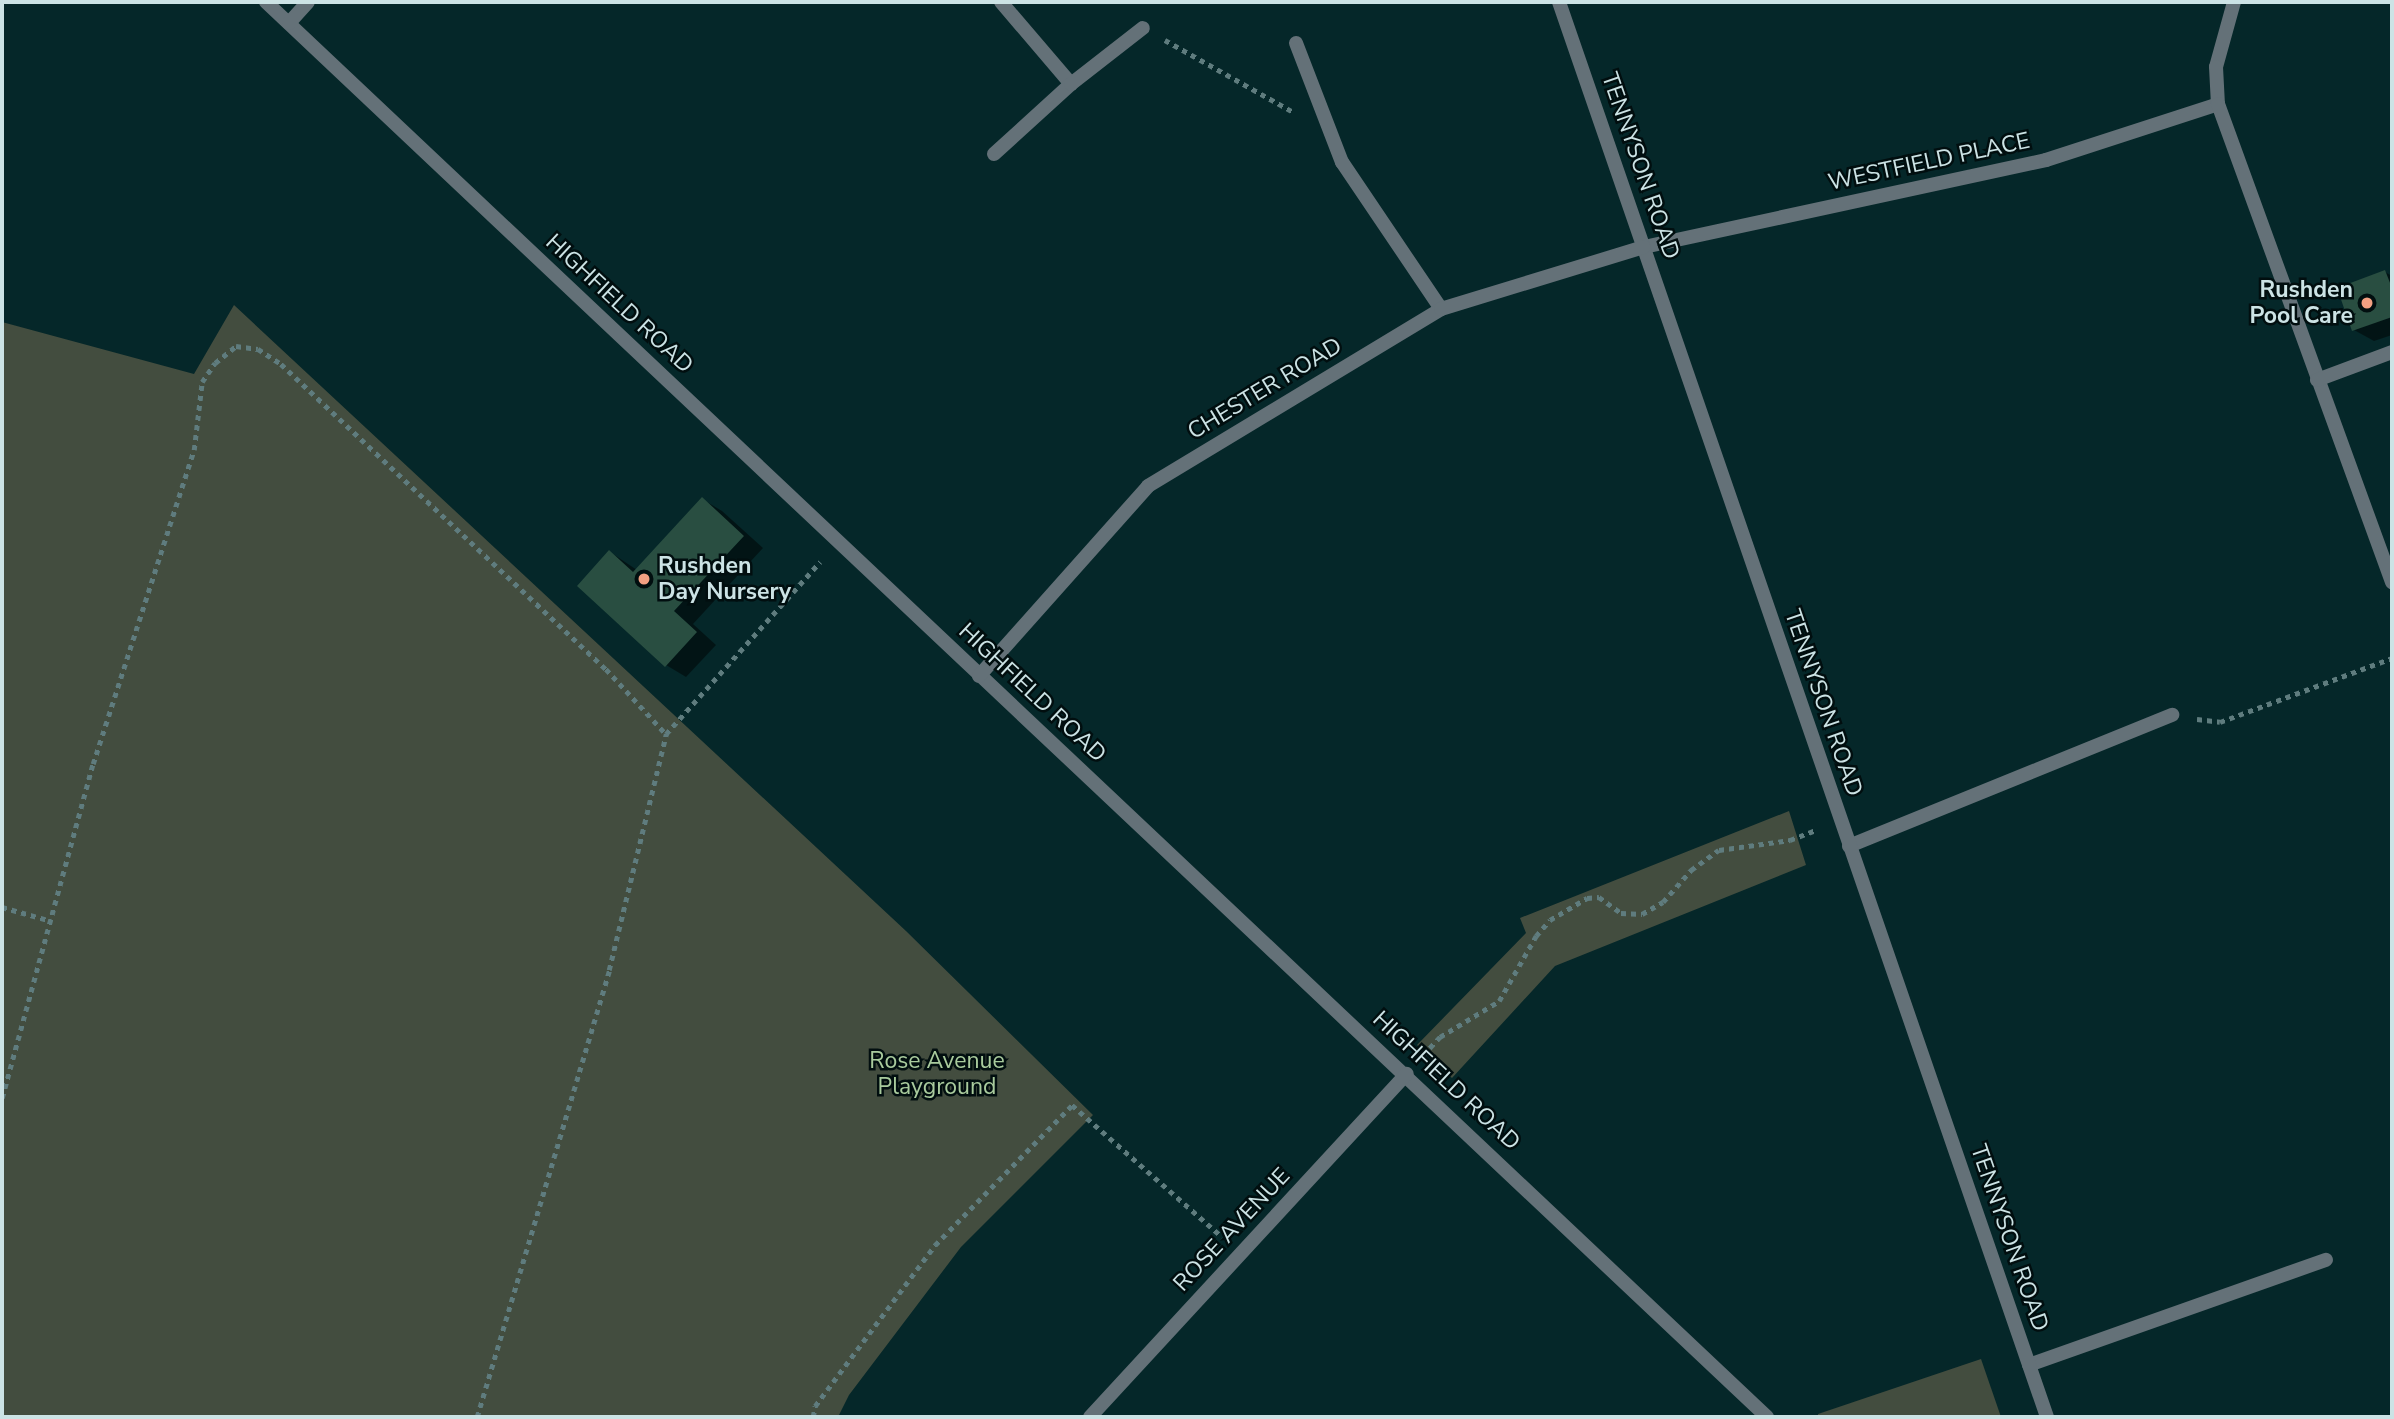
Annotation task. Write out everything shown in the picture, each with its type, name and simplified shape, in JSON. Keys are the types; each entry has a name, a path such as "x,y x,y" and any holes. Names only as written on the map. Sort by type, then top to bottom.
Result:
{"street":[{"name":"HIGHFIELD ROAD","path":"266,2 979,676 1407,1074 1767,1417"},
{"path":"289,23 308,2"},
{"path":"1001,2 1071,84"},
{"name":"TENNYSON ROAD","path":"1559,2 2047,1417"},
{"path":"2234,2 2216,68 2218,104 2392,582"},
{"path":"994,155 1071,84 1143,28"},
{"path":"1296,43 1342,162 1441,309"},
{"name":"WESTFIELD PLACE","path":"1644,247 2046,160 2218,104"},
{"name":"CHESTER ROAD","path":"979,676 1148,486 1441,309 1644,247"},
{"path":"2317,380 2392,352"},
{"path":"1849,846 2172,715"},
{"name":"ROSE AVENUE","path":"1090,1417 1407,1074"},
{"path":"2029,1365 2326,1260"}],"path":[{"path":"1143,28 1331,134"},
{"path":"2,1098 93,764 194,450 202,382 215,363 236,346 258,349 281,364 606,669 666,734"},
{"path":"477,1417 609,970 666,734 837,542"},
{"path":"2172,715 2220,722 2392,657"},
{"path":"1407,1074 1440,1037 1499,1001 1536,936 1550,920 1587,898 1599,897 1621,913 1642,914 1663,902 1691,870 1719,850 1790,840 1840,821"},
{"path":"2,907 51,920"},
{"path":"813,1417 815,1406 935,1245 1072,1105 1241,1254"}],"green space":[{"name":"Rose Avenue Playground","path":"234,305 906,931 1093,1115 961,1247 849,1395 838,1417 2,1417 2,322 194,374"},
{"path":"1789,811 1806,865 1555,966 1452,1078 1417,1045 1526,933 1520,918"},
{"path":"1981,1359 2001,1417 1818,1417 1818,1414"}],"building":[{"name":"Rushden Pool Care","path":"2385,270 2392,288 2392,317 2352,331 2337,288"},
{"name":"Rushden Day Nursery","path":"702,497 744,536 674,611 697,632 665,667 577,586 609,550 633,572"}],"place":[{"name":"Rushden Pool Care","path":"2367,303"},
{"name":"Rushden Day Nursery","path":"644,579"}]}
